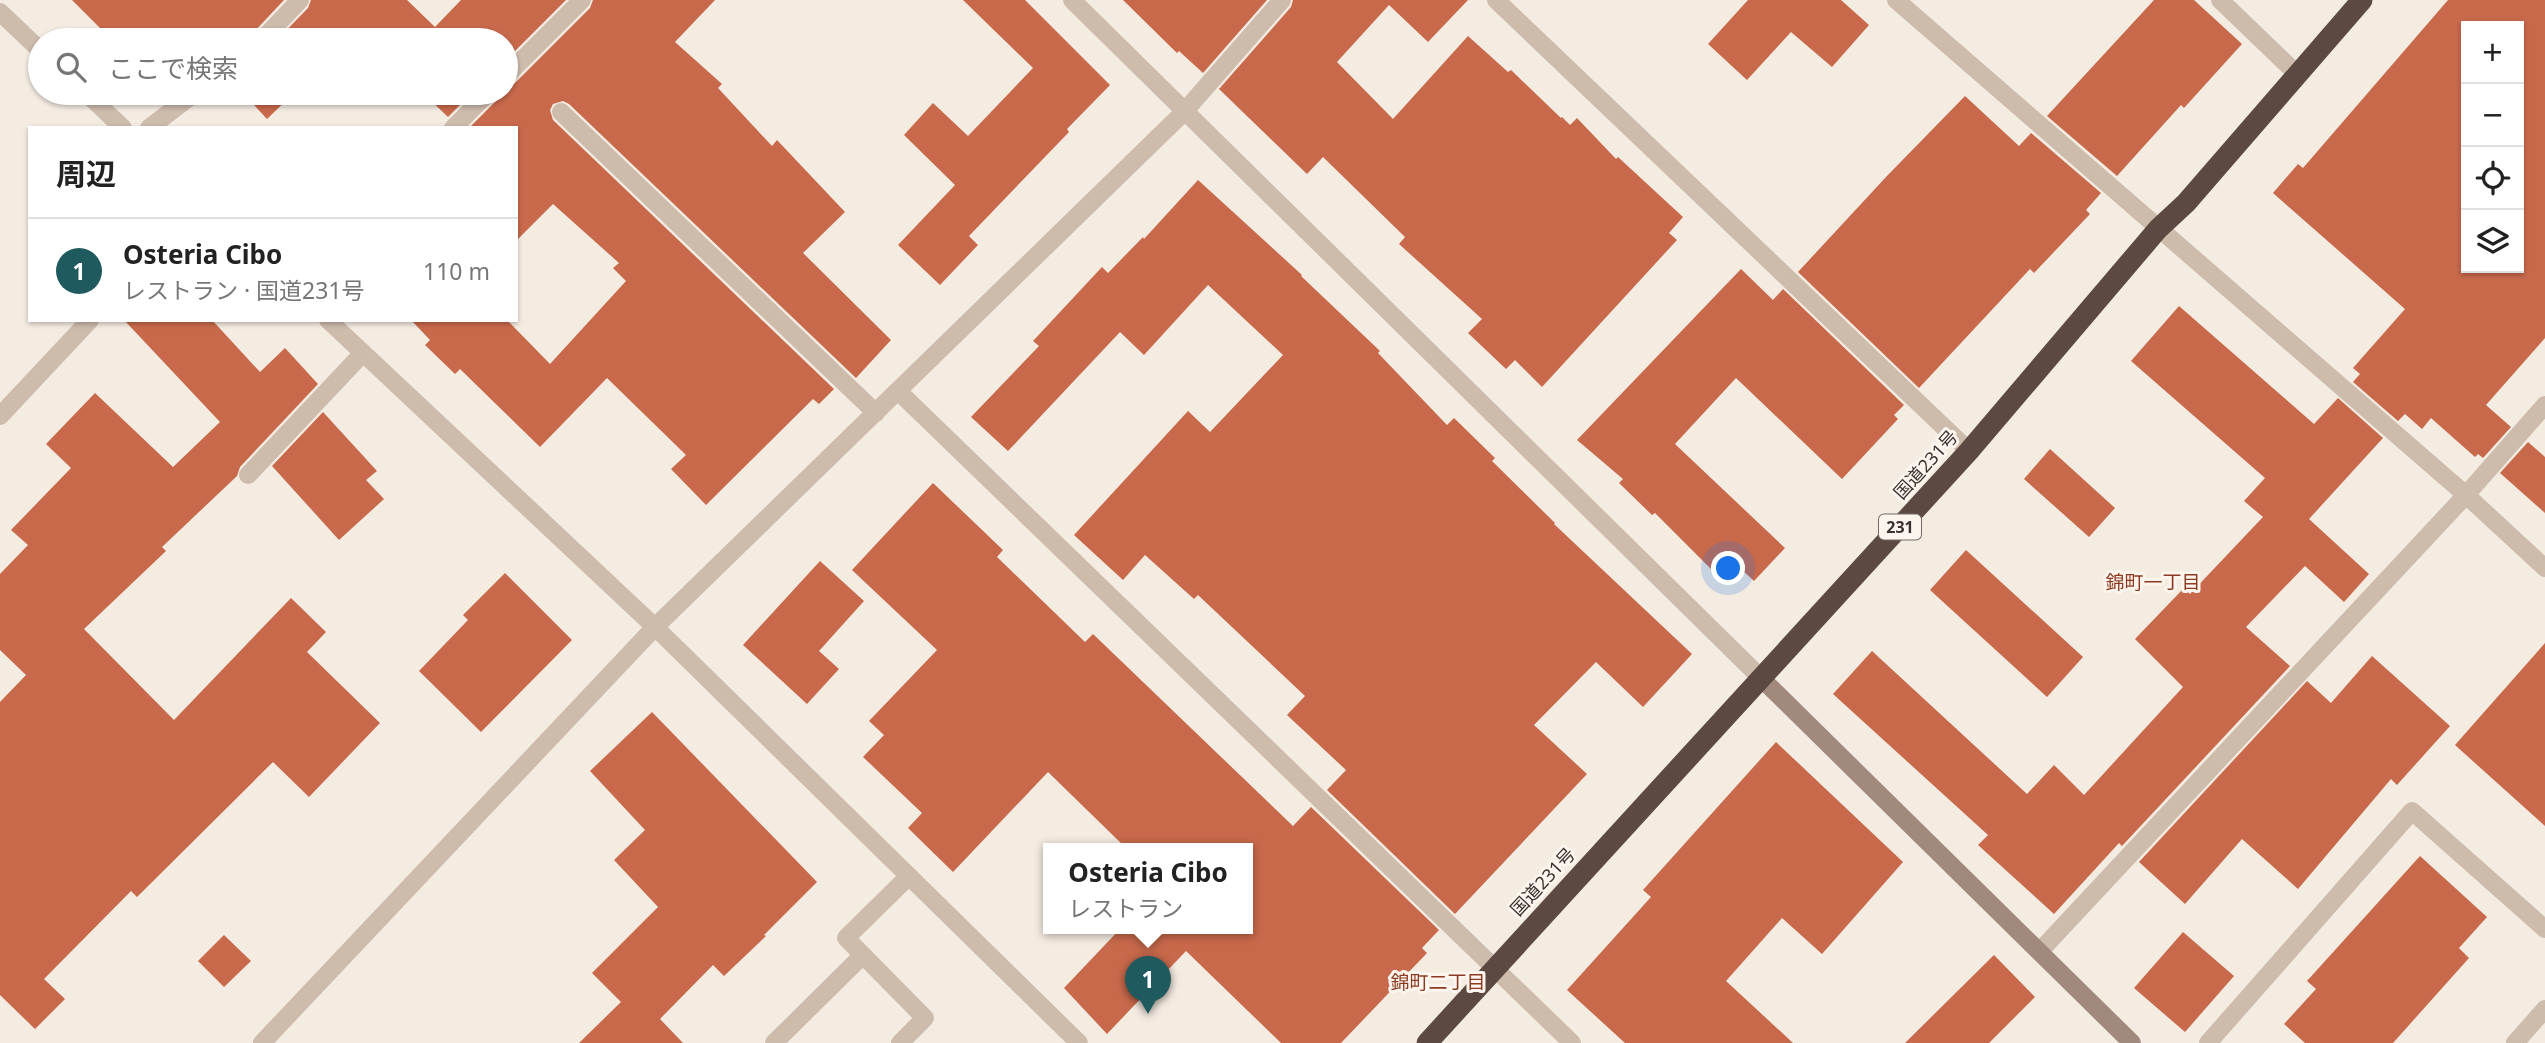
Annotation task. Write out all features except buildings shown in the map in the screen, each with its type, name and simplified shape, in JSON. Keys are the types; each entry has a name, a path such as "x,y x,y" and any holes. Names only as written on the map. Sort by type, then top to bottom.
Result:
{"highway":[{"name":"国道231号","path":"1427,1043 1969,451 2158,229 2186,202 2362,0"}],"street":[{"path":"273,28 300,0"},
{"path":"518,64 582,0"},
{"path":"1072,0 2132,1043"},
{"path":"262,1043 655,627 1184,112 1282,0"},
{"path":"1496,0 1969,451"},
{"path":"1896,0 2466,495 2545,568"},
{"path":"2220,0 2298,75"},
{"path":"0,12 28,39"},
{"path":"99,105 121,126"},
{"path":"152,126 179,105"},
{"path":"455,126 476,105"},
{"path":"561,111 876,413"},
{"path":"0,416 88,322"},
{"path":"330,322 655,627 1079,1043"},
{"path":"248,475 363,354"},
{"path":"898,391 1573,1043"},
{"path":"2040,951 2466,495 2545,405"},
{"path":"2208,1043 2412,811 2545,929"},
{"path":"900,1043 925,1018 846,938 909,876"},
{"path":"774,1043 863,955"},
{"path":"2515,1043 2545,1009"}],"place":[{"name":"Osteria Cibo","path":"1148,1014"}],"district":[{"name":"錦町一丁目","path":"2153,582"},
{"name":"錦町二丁目","path":"1438,982"}]}
